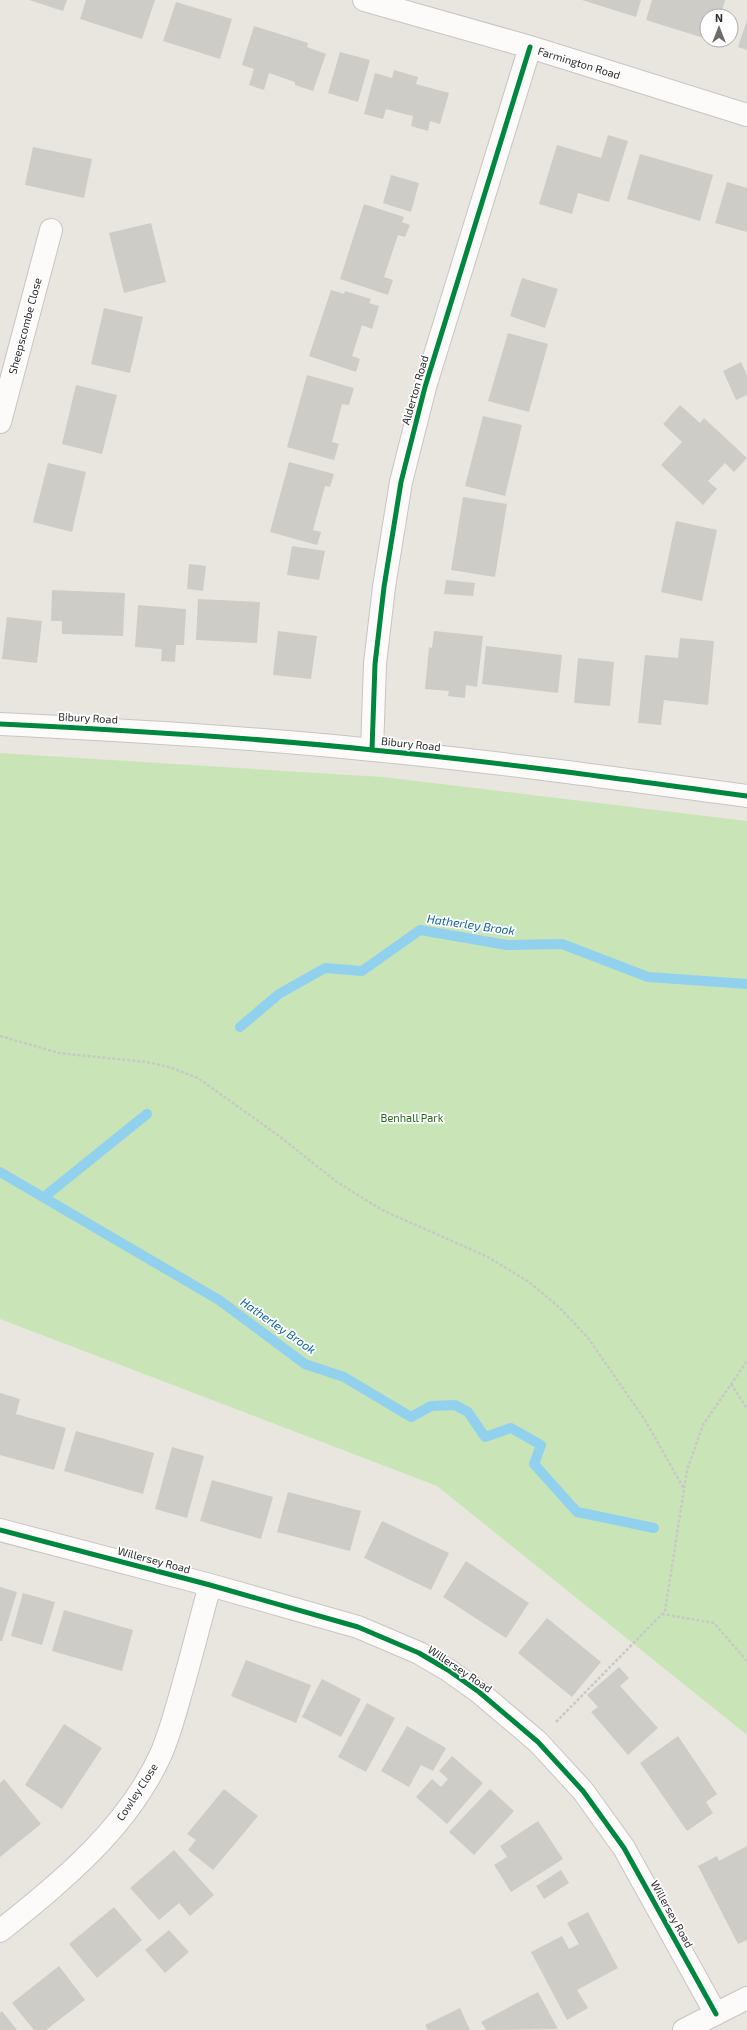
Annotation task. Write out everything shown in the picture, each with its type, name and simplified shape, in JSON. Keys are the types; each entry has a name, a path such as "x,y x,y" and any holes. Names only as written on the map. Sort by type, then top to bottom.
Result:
{"street":[{"name":"Farmington Road","path":"364,0 530,47 747,115"},
{"name":"Alderton Road","path":"372,750 376,656 384,587 401,482 425,387 530,47"},
{"name":"Sheepscombe Close","path":"0,422 51,230"},
{"name":"Bibury Road","path":"0,724 157,732 372,750 562,771 747,796"},
{"name":"Willersey Road","path":"0,1530 358,1627 419,1653 448,1670 479,1692 538,1742 583,1791 624,1848 716,2014"},
{"name":"Cowley Close","path":"0,1932 70,1874 96,1847 120,1819 150,1776 171,1728 210,1586"},
{"path":"684,2030 747,1998"}],"path":[{"path":"0,1036 60,1052 147,1062 169,1067 198,1078 279,1136 337,1182 382,1210 488,1257 529,1282 560,1308 588,1338 645,1420 684,1489"},
{"path":"538,1742 665,1610 687,1470 703,1425 747,1361"},
{"path":"731,1384 747,1408"},
{"path":"662,1614 714,1623 747,1661"}],"green space":[{"name":"Benhall Park","path":"0,753 383,777 747,821 747,1735 437,1486 0,1319"}],"building":[{"path":"29,0 67,0 63,11"},
{"path":"86,0 155,0 142,39 80,19"},
{"path":"582,0 641,0 636,17"},
{"path":"652,0 725,1 723,8 699,8 699,37 646,20"},
{"path":"176,2 232,19 220,59 163,41"},
{"path":"747,20 747,50 739,47"},
{"path":"254,26 308,43 307,47 326,54 313,91 295,85 295,82 269,73 264,90 249,85 254,69 242,65"},
{"path":"340,52 370,60 358,102 328,93"},
{"path":"394,70 418,77 416,84 449,93 440,124 430,121 428,131 411,126 413,116 386,109 383,119 364,114 375,73 392,78"},
{"path":"608,135 628,141 609,202 578,193 572,214 539,204 557,145 601,158"},
{"path":"33,147 92,159 84,198 25,185"},
{"path":"640,154 713,175 700,221 627,199"},
{"path":"391,175 419,183 411,212 383,203"},
{"path":"727,182 747,188 747,232 715,223"},
{"path":"364,204 404,217 402,222 410,225 405,237 398,235 384,277 393,280 388,295 340,279"},
{"path":"151,223 166,282 124,293 109,233"},
{"path":"522,278 558,289 545,328 510,316"},
{"path":"331,290 344,294 345,291 371,299 369,303 379,306 372,329 362,325 352,356 360,359 356,372 309,356"},
{"path":"104,308 143,317 130,373 91,364"},
{"path":"508,333 548,344 529,412 488,401"},
{"path":"741,362 747,375 747,395 736,400 723,371"},
{"path":"307,375 354,388 349,405 342,404 332,442 339,444 334,460 287,447"},
{"path":"76,385 117,395 102,454 62,444"},
{"path":"680,405 700,423 704,418 747,458 734,472 725,463 708,481 717,489 703,505 661,465 682,442 663,424"},
{"path":"483,416 522,425 505,496 465,486"},
{"path":"289,462 334,474 330,487 325,486 313,530 321,532 317,545 270,532"},
{"path":"48,463 86,472 72,532 33,522"},
{"path":"463,497 507,504 495,577 451,570"},
{"path":"676,521 717,530 702,601 661,592"},
{"path":"292,546 325,551 319,580 287,575"},
{"path":"189,564 206,566 203,591 187,589"},
{"path":"446,580 475,583 473,596 444,594"},
{"path":"52,590 125,593 123,636 62,634 62,621 51,621"},
{"path":"198,599 260,602 257,643 196,640"},
{"path":"138,605 186,609 184,645 176,645 175,662 161,661 162,649 135,647"},
{"path":"7,617 42,621 37,663 2,659"},
{"path":"278,631 317,636 311,679 273,675"},
{"path":"434,631 483,636 477,687 466,685 465,698 448,696 449,691 425,689 429,647 432,648"},
{"path":"680,638 714,641 708,705 664,700 661,725 638,723 645,655 678,658"},
{"path":"486,646 562,655 558,693 482,684"},
{"path":"578,658 614,662 610,706 574,703"},
{"path":"0,1393 20,1399 16,1414 66,1428 54,1470 0,1455"},
{"path":"76,1431 154,1453 143,1494 64,1471"},
{"path":"172,1447 204,1456 187,1518 155,1509"},
{"path":"212,1480 273,1497 261,1539 200,1521"},
{"path":"288,1492 361,1511 350,1551 277,1532"},
{"path":"382,1521 449,1553 431,1590 364,1558"},
{"path":"466,1561 529,1603 506,1638 443,1597"},
{"path":"0,1587 17,1592 2,1641 0,1641"},
{"path":"23,1593 55,1602 42,1645 11,1636"},
{"path":"64,1610 133,1630 122,1671 52,1651"},
{"path":"547,1618 601,1662 572,1697 518,1653"},
{"path":"246,1660 311,1685 296,1723 231,1696"},
{"path":"619,1667 629,1678 620,1686 658,1728 628,1755 591,1712 598,1707 587,1695"},
{"path":"322,1679 361,1699 341,1737 302,1717"},
{"path":"367,1703 395,1718 366,1772 338,1757"},
{"path":"64,1724 102,1748 62,1809 25,1785"},
{"path":"407,1726 446,1748 433,1771 421,1765 409,1787 381,1771"},
{"path":"678,1736 717,1794 706,1802 713,1813 687,1831 640,1763"},
{"path":"452,1756 483,1783 447,1824 416,1797 432,1779 441,1787 448,1779 439,1771"},
{"path":"4,1779 41,1824 0,1857 0,1783"},
{"path":"224,1789 258,1816 213,1870 188,1850 196,1840 187,1834"},
{"path":"490,1789 514,1811 474,1855 449,1832"},
{"path":"538,1821 563,1859 511,1892 494,1865 507,1857 500,1846"},
{"path":"747,1846 747,1940 738,1944 698,1866 717,1856 719,1861"},
{"path":"174,1850 214,1895 190,1916 179,1903 159,1920 130,1888"},
{"path":"561,1870 569,1883 544,1899 536,1886"},
{"path":"114,1907 142,1940 97,1978 69,1944"},
{"path":"588,1912 618,1968 577,1990 588,2008 567,2020 531,1952 562,1936 569,1949 579,1944 567,1923"},
{"path":"169,1930 189,1952 165,1973 145,1950"},
{"path":"59,1966 85,2000 46,2030 34,2030 12,2003"},
{"path":"538,1992 558,2029 486,2030 481,2022"},
{"path":"460,2008 470,2030 428,2030 425,2025"},
{"path":"2,2011 17,2030 0,2030 0,2013"}],"waterway":[{"name":"Hatherley Brook","path":"240,1027 279,994 325,968 362,971 420,930 507,945 562,944 648,977 747,984"},
{"name":"Hatherley Brook","path":"44,1197 147,1114"},
{"name":"Hatherley Brook","path":"0,1172 219,1300 305,1364 344,1377 411,1417 431,1406 455,1405 468,1412 485,1437 511,1428 541,1445 534,1464 577,1512 654,1528"}],"cycle path":[{"path":"372,750 375,664 384,587 401,482 425,387 530,47"},
{"path":"0,724 186,734 326,745 513,765 747,796"},
{"path":"0,1530 210,1585 358,1627 419,1653 448,1670 479,1692 538,1742 583,1791 624,1848 716,2014"}]}
